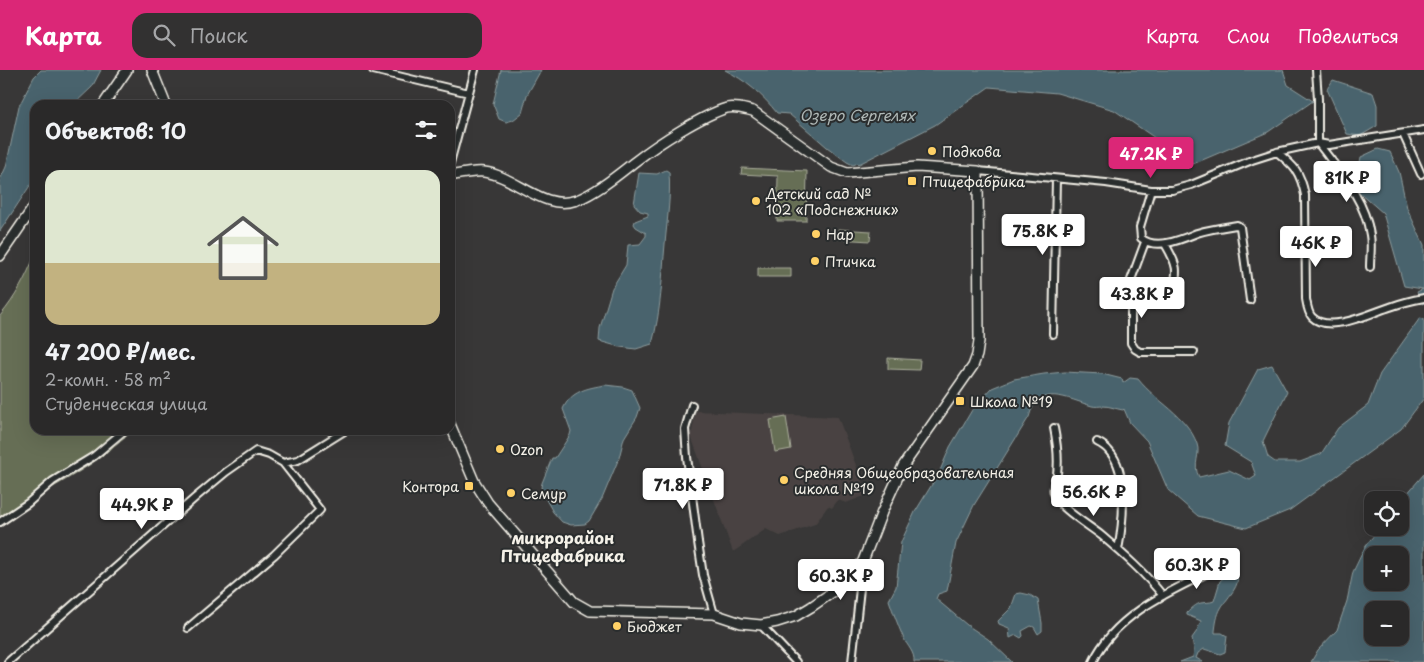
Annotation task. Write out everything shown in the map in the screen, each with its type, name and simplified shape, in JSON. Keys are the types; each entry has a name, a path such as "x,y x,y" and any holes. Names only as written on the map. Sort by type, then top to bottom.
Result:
{"street":[{"path":"106,100 127,70"},
{"path":"152,70 164,100"},
{"path":"373,70 469,93"},
{"path":"455,144 475,70"},
{"path":"1316,70 1318,143 1348,182 1365,214 1370,236 1370,266"},
{"path":"455,175 484,172 512,182 544,198 563,202 577,200 617,176 683,130 727,108 741,108 752,112 831,167 847,173 917,168 978,171 1106,183 1151,190 1172,190 1191,185 1277,152 1318,143 1329,144 1424,130"},
{"path":"1403,134 1421,174"},
{"path":"1277,152 1296,168 1304,187 1306,299 1307,308 1312,317 1322,322 1341,322 1424,298"},
{"path":"852,662 863,561 882,512 903,466 974,366 977,355 979,341 978,171"},
{"path":"1053,334 1056,179"},
{"path":"1151,190 1140,227 1141,238 1145,242 1165,244 1188,238 1197,233 1236,225 1241,230 1250,300"},
{"path":"0,256 30,212"},
{"path":"1145,242 1131,280 1131,343 1140,352 1194,352"},
{"path":"1165,244 1175,260 1177,270 1172,299"},
{"path":"692,405 685,430 687,457 703,575 714,614"},
{"path":"1054,428 1058,454 1057,475 1053,488 1054,495 1063,506 1118,550 1152,582 1163,596"},
{"path":"0,522 28,503 52,481 94,456 120,435"},
{"path":"283,463 298,460 338,435"},
{"path":"455,435 474,481 488,503 574,602 590,610 714,614 741,623 761,625 796,616 811,607 852,576 863,561"},
{"path":"1097,442 1110,451 1118,469 1123,494 1121,534 1118,550"},
{"path":"8,662 226,472 256,451 269,455 283,463 320,510 274,555 188,628"},
{"path":"1094,662 1108,637 1126,620 1163,596 1222,566"},
{"path":"761,625 796,662"}],"shaded area":[{"name":"Средняя Общеобразовательная школа №19","path":"696,411 838,417 867,495 846,503 838,500 832,508 828,506 815,524 780,536 766,529 733,552 691,436"}],"green space":[{"path":"742,168 807,171 806,221 777,221 778,176 741,174"},
{"path":"838,229 871,231 870,241 838,239"},
{"path":"30,266 30,435 128,435 101,457 41,494 0,523 0,316 11,302"},
{"path":"758,268 791,268 791,277 758,277"},
{"path":"888,358 920,360 919,370 888,369"},
{"path":"786,417 791,449 775,452 770,420"}],"water":[{"path":"41,70 101,70 92,87 78,100 30,100 30,186 0,231 0,180 6,167 19,106 34,77"},
{"path":"501,70 541,70 527,95 522,113 513,120 506,122 499,119 493,104"},
{"name":"Озеро Сергелях","path":"725,70 1283,70 1288,85 1313,101 1268,132 1193,164 1114,110 1057,93 989,87 935,125 859,164 853,165 827,147 789,114 777,113 753,88"},
{"path":"1333,80 1373,93 1377,105 1377,126 1360,136 1347,134 1327,89"},
{"path":"1378,149 1390,152 1399,172 1407,208 1424,245 1424,304 1417,292 1423,289 1404,286 1383,213 1359,192 1356,184 1361,157"},
{"path":"666,170 669,172 670,190 659,307 652,344 636,349 599,341 600,328 612,288 626,265 628,245 640,244 646,236 646,233 634,224 635,221 648,216 648,213 640,211 634,204 639,173 657,174"},
{"path":"1420,318 1424,319 1424,398 1401,429 1290,510 1246,528 1198,516 1168,490 1147,441 1130,423 1124,409 1093,406 1055,396 1047,396 1039,400 1033,406 1029,417 974,505 956,543 947,591 938,594 936,599 967,625 988,639 1012,662 914,662 913,655 903,637 889,600 896,587 901,542 915,512 939,473 950,447 972,410 992,388 1014,379 1065,372 1102,374 1122,379 1123,383 1130,378 1138,379 1153,395 1179,417 1192,434 1198,448 1196,468 1199,477 1229,470 1250,480 1256,476 1251,462 1225,446 1229,423 1258,369 1272,365 1287,392 1263,441 1268,457 1275,462 1300,462 1321,454 1338,428 1368,405 1380,374"},
{"path":"605,385 632,390 640,408 637,417 624,438 619,458 602,499 589,521 585,524 571,525 562,522 553,512 541,487 552,458 555,458 570,435 571,431 563,409 566,403 580,391"},
{"path":"1424,474 1424,662 1311,662 1318,650 1337,630 1347,601 1353,572 1364,549 1364,591 1409,591 1409,546 1366,545 1373,536 1409,536 1409,492"},
{"path":"1232,570 1236,574 1237,584 1220,611 1215,631 1215,633 1222,633 1227,636 1225,652 1220,654 1204,649 1198,653 1196,658 1203,662 1180,662 1193,657 1192,638 1201,621 1187,615 1187,613 1199,604 1214,601 1220,581"},
{"path":"1016,594 1030,595 1038,600 1042,631 1038,634 1034,627 1031,626 1022,631 1023,636 1021,638 1016,635 1010,638 1009,628 999,624 998,621 1011,608"}],"place":[{"name":"Подкова","path":"932,151"},
{"name":"Птицефабрика","path":"912,181"},
{"name":"Детский сад № 102 «Подснежник»","path":"756,201"},
{"name":"Нар","path":"816,234"},
{"name":"Птичка","path":"815,261"},
{"name":"Школа №19","path":"960,401"},
{"name":"Ozon","path":"500,449"},
{"name":"Средняя Общеобразовательная школа №19","path":"784,480"},
{"name":"Контора","path":"469,486"},
{"name":"Семур","path":"511,493"},
{"name":"Бюджет","path":"617,626"}],"district":[{"name":"микрорайон Птицефабрика","path":"563,546"}]}
